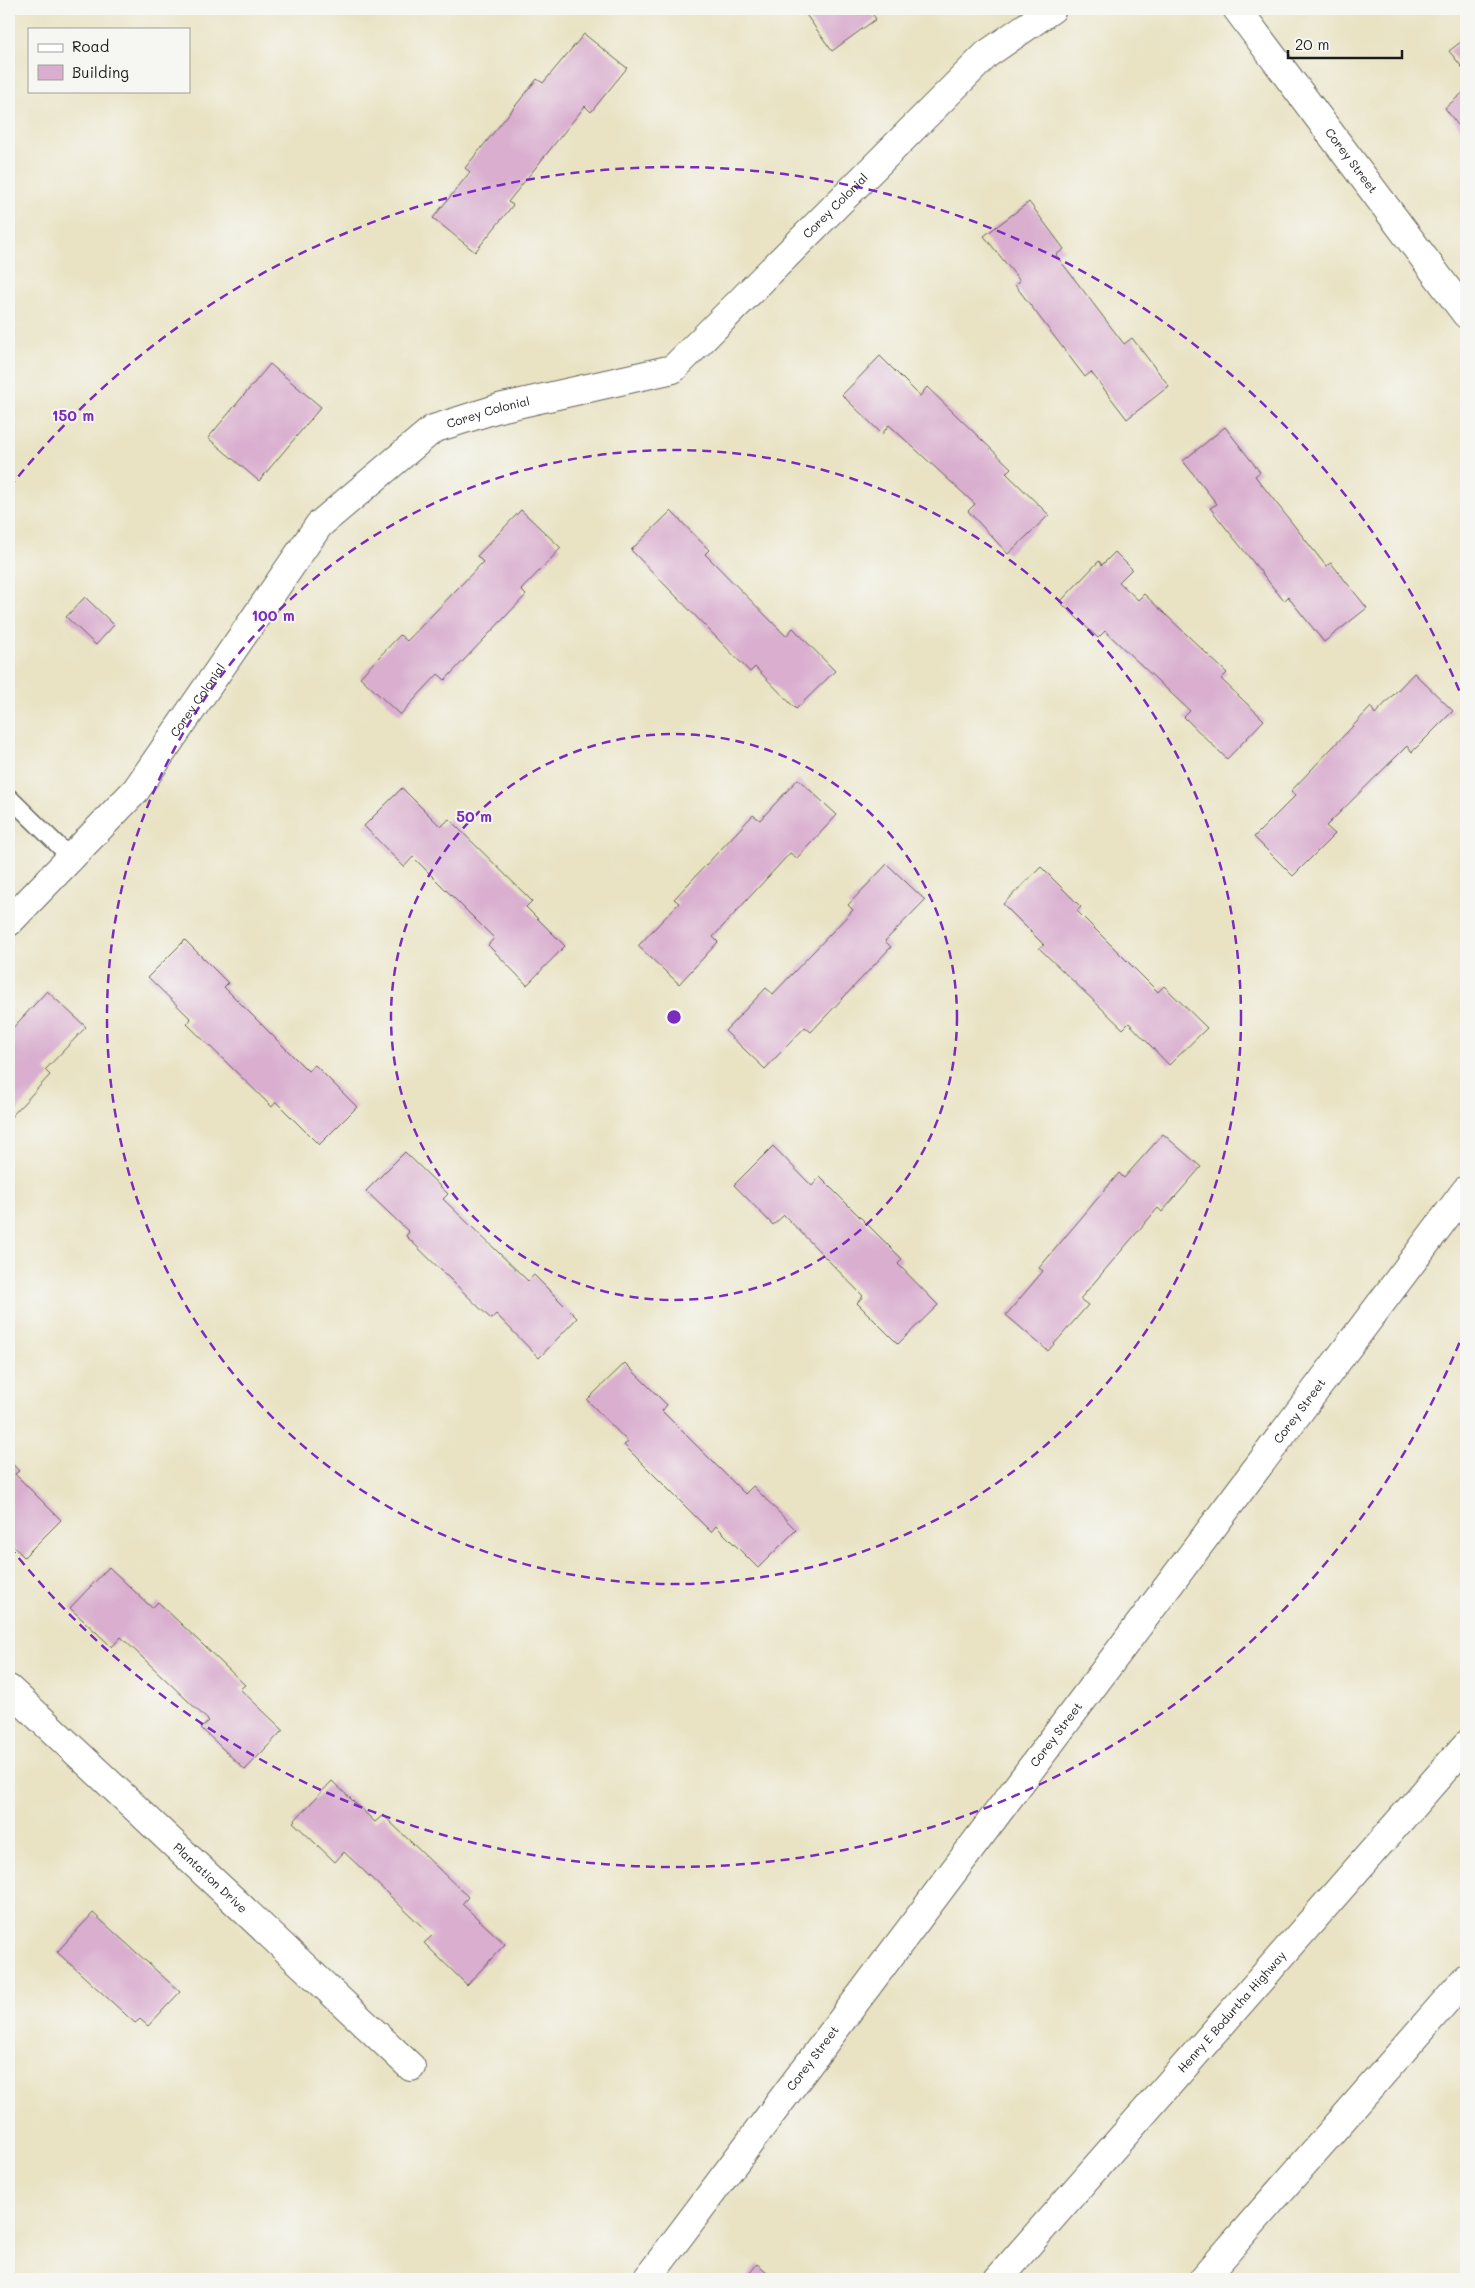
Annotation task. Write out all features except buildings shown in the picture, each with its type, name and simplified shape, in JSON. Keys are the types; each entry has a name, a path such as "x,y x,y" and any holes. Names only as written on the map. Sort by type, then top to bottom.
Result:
{"main road":[{"name":"Corey Colonial","path":"9,922 136,790 319,525 433,429 499,408 673,369 986,54 1052,9"},
{"name":"Corey Street","path":"1237,9 1466,314"},
{"name":"Corey Street","path":"647,2279 1466,1190"},
{"name":"Plantation Drive","path":"9,1689 411,2067"},
{"name":"Henry E Bodurtha Highway","path":"998,2279 1466,1745"},
{"path":"1203,2279 1466,1978"}],"lane":[{"path":"9,797 71,858"}]}
